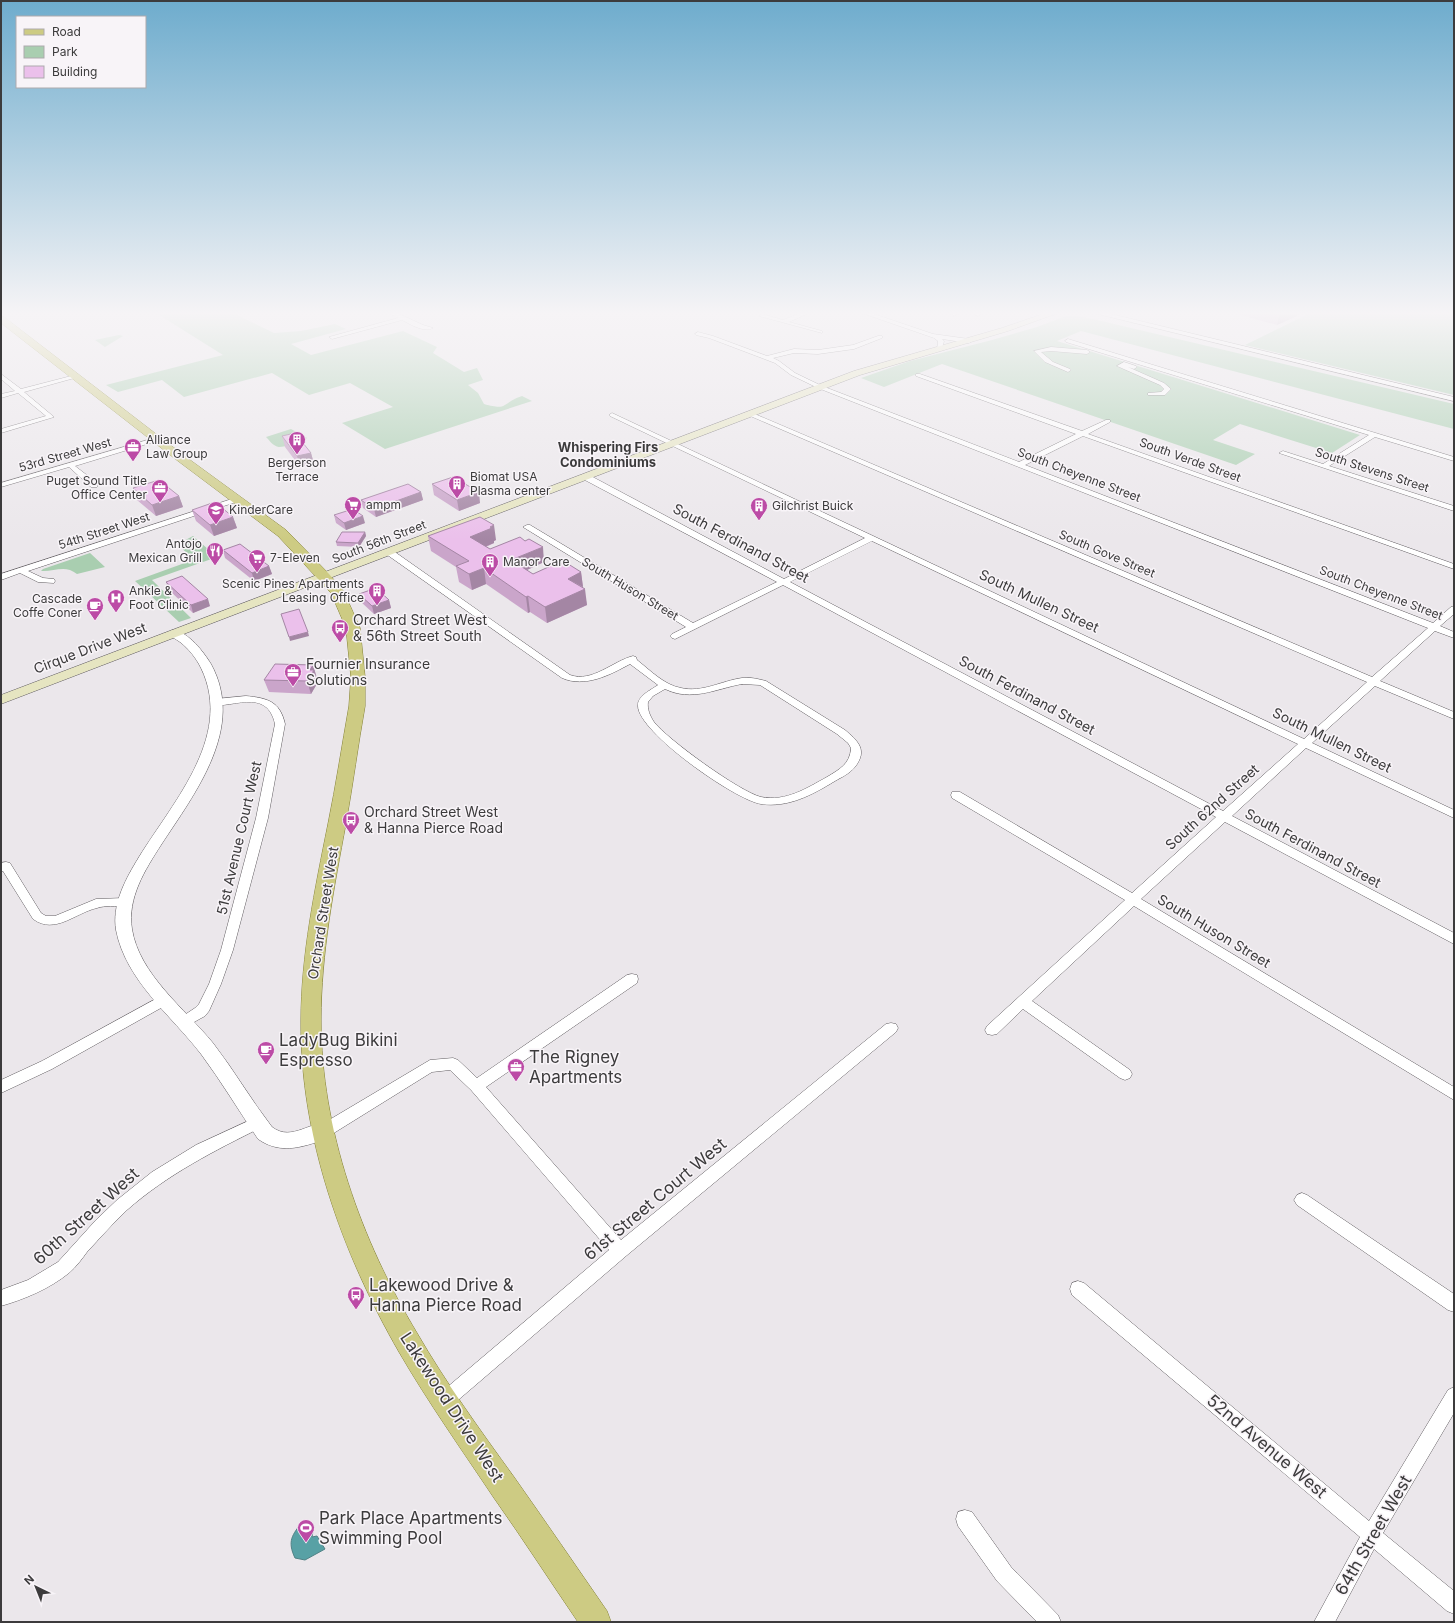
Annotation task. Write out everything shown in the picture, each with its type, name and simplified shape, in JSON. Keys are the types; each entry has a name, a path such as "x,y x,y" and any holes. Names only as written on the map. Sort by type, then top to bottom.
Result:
{"main road":[{"name":"Orchard Street West","path":"90,389 282,533 337,592 351,623 356,648 358,677 357,706 318,929 312,986 312,1058 324,1131"},
{"name":"South 56th Street","path":"324,577 815,389"},
{"name":"Cirque Drive West","path":"1,700 324,577"},
{"name":"Lakewood Drive West","path":"324,1131 332,1165 352,1224 374,1278 394,1319 444,1401 596,1622"}],"street":[{"path":"1,431 51,417 17,389"},
{"path":"1,396 29,389"},
{"name":"South Cheyenne Street","path":"824,389 1454,634"},
{"name":"South Verde Street","path":"957,389 1454,566"},
{"path":"1150,394 1164,394 1168,389"},
{"path":"1224,389 1454,459"},
{"path":"1411,389 1454,399"},
{"name":"South Gove Street","path":"750,414 1454,716"},
{"name":"South Mullen Street","path":"612,415 1454,814"},
{"path":"1019,465 1108,421"},
{"path":"1324,466 1374,435"},
{"name":"53rd Street West","path":"1,485 158,440"},
{"name":"South Stevens Street","path":"1283,453 1454,509"},
{"path":"70,465 94,485"},
{"name":"South Ferdinand Street","path":"586,477 1454,939"},
{"name":"54th Street West","path":"1,577 238,500"},
{"name":"South Huson Street","path":"527,527 692,627"},
{"path":"675,636 872,538"},
{"path":"389,552 561,674 573,679 588,678 632,659 665,685 679,691 690,692 706,690 741,680 753,680 763,683 846,735 855,745 855,758 851,765 838,775 799,796 773,801 752,799 735,789 668,740 650,723 643,710 643,701 650,694 665,685"},
{"path":"22,571 41,580 51,582"},
{"name":"South 62nd Street","path":"992,1030 1224,816 1454,609"},
{"path":"174,633 188,642 201,658 212,679 216,702 214,734 203,766 135,875 125,902 123,919 128,949 163,1000 185,1022 208,1050 257,1123 269,1137 279,1141 295,1140 324,1131 430,1066 453,1064 476,1086 620,1251"},
{"name":"51st Avenue Court West","path":"185,1022 200,1012 204,1007 215,984 226,950 262,818 280,724 280,717 276,710 272,705 265,701 239,699 216,702"},
{"name":"South Huson Street","path":"956,795 1134,900 1454,1094"},
{"path":"1,868 6,866 37,916 44,922 56,920 96,903 125,902"},
{"path":"476,1086 632,979"},
{"path":"1,1087 47,1065 163,1000"},
{"path":"1024,1002 1125,1074"},
{"name":"61st Street Court West","path":"444,1401 620,1251 891,1028"},
{"name":"60th Street West","path":"1,1298 34,1286 64,1267 112,1215 143,1187 157,1177 201,1150 257,1123"},
{"path":"1302,1200 1454,1304"},
{"name":"52nd Avenue West","path":"1078,1289 1454,1604"},
{"name":"64th Street West","path":"1324,1622 1372,1534 1454,1396"},
{"path":"964,1520 1004,1574 1051,1622"}],"green space":[{"path":"112,389 130,389 118,392"},
{"path":"173,389 214,389 184,397"},
{"path":"298,389 330,389 309,395"},
{"path":"360,389 473,389 478,393 484,404 498,407 522,396 532,401 385,449 342,423 393,407"},
{"path":"1014,389 1211,389 1360,435 1332,453 1240,424 1213,440 1255,454 1236,465"},
{"path":"1301,389 1389,389 1454,404 1454,429"},
{"path":"1428,389 1454,389 1454,395"},
{"path":"291,429 307,438 293,444 279,447 273,444 266,437"},
{"path":"193,536 217,557 152,580 191,618 179,622 135,581 193,560 178,544"},
{"path":"90,553 105,567 77,574 68,569 41,571 43,569"}],"water":[{"name":"Park Place Apartments Swimming Pool","path":"303,1521 313,1531 312,1537 317,1536 325,1549 305,1560 295,1558 291,1547 292,1538"}],"building":[{"path":"295,433 311,453 297,456 282,436"},
{"path":"453,477 479,492 457,500 432,484"},
{"path":"159,480 179,496 152,505 133,488"},
{"path":"408,484 421,492 374,509 361,500"},
{"path":"215,502 233,517 210,525 192,510"},
{"path":"353,509 363,516 344,523 334,515"},
{"path":"480,517 494,525 490,527 492,528 470,537 490,549 520,537 525,541 529,539 543,547 511,560 533,574 555,564 557,566 565,562 581,572 568,579 585,589 545,607 528,596 526,597 484,568 469,574 456,566 469,561 428,536"},
{"path":"342,532 365,532 358,543 336,542"},
{"path":"240,544 269,566 252,573 223,550"},
{"path":"182,576 208,599 191,605 166,582"},
{"path":"376,588 389,600 372,606 359,594"},
{"path":"299,609 308,632 289,637 281,614"},
{"path":"275,664 313,665 310,670 314,670 307,681 264,680"}],"place":[{"name":"Bergerson Terrace","path":"297,455"},
{"name":"Alliance Law Group","path":"133,462"},
{"name":"Biomat USA Plasma center","path":"457,499"},
{"name":"Puget Sound Title Office Center","path":"160,503"},
{"name":"ampm","path":"353,520"},
{"name":"Gilchrist Buick","path":"759,521"},
{"name":"KinderCare","path":"216,525"},
{"name":"Antojo Mexican Grill","path":"215,566"},
{"name":"7-Eleven","path":"257,573"},
{"name":"Manor Care","path":"490,577"},
{"name":"Scenic Pines Apartments Leasing Office","path":"377,606"},
{"name":"Ankle & Foot Clinic","path":"116,613"},
{"name":"Cascade Coffe Coner","path":"95,621"},
{"name":"Orchard Street West & 56th Street South","path":"340,643"},
{"name":"Fournier Insurance Solutions","path":"293,687"},
{"name":"Orchard Street West & Hanna Pierce Road","path":"351,835"},
{"name":"LadyBug Bikini Espresso","path":"266,1065"},
{"name":"The Rigney Apartments","path":"516,1082"},
{"name":"Lakewood Drive & Hanna Pierce Road","path":"356,1310"},
{"name":"Park Place Apartments Swimming Pool","path":"306,1543"}],"district":[{"name":"Whispering Firs Condominiums","path":"608,454"}]}
